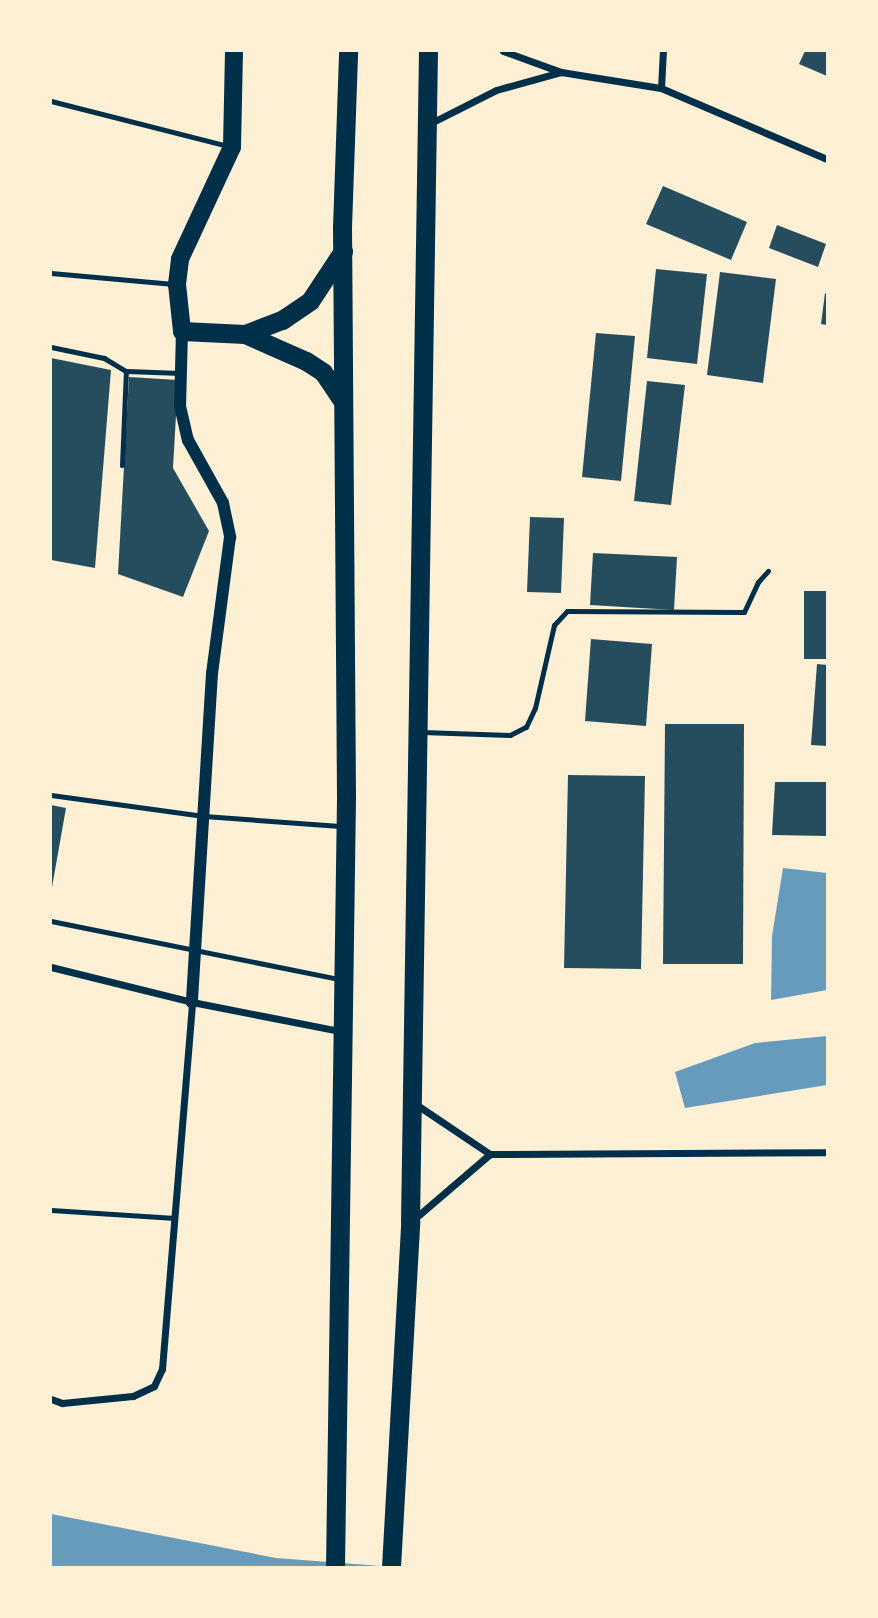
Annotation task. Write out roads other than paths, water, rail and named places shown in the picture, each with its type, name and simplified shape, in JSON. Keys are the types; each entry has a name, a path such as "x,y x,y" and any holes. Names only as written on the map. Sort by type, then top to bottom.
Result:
{"highway":[{"path":"335,1567 345,827 342,400 348,51"},
{"path":"391,1567 410,1222 428,51"},
{"path":"245,334 282,320 310,301 343,251"},
{"path":"182,331 245,334 306,361 323,372 342,400"}],"main road":[{"path":"182,331 177,284 180,258 232,147 234,51"}],"street":[{"path":"503,51 561,72 661,88 827,159"},
{"path":"661,88 663,51"},
{"path":"427,125 496,90 561,72"},
{"path":"51,1399 62,1403 133,1396 154,1386 162,1369 192,1002 212,673 230,537 223,503 188,440 180,406 182,331"},
{"path":"51,967 192,1002 341,1031"},
{"path":"410,1101 490,1154 827,1152"},
{"path":"410,1222 490,1154"}],"lane":[{"path":"51,101 232,147"},
{"path":"51,273 177,284"},
{"path":"51,347 104,358 126,371 181,373"},
{"path":"122,465 126,371"},
{"path":"416,732 510,736 526,727 535,708 554,625 567,611 600,608 744,612 758,582 768,571"},
{"path":"51,795 204,816 345,827"},
{"path":"51,920 195,953 342,979"},
{"path":"51,1210 175,1218"}],"water":[{"path":"783,868 827,873 827,990 771,1000 772,936"},
{"path":"827,1036 827,1085 685,1108 675,1072 755,1043"},
{"path":"51,1514 276,1558 394,1567 51,1567"}]}
